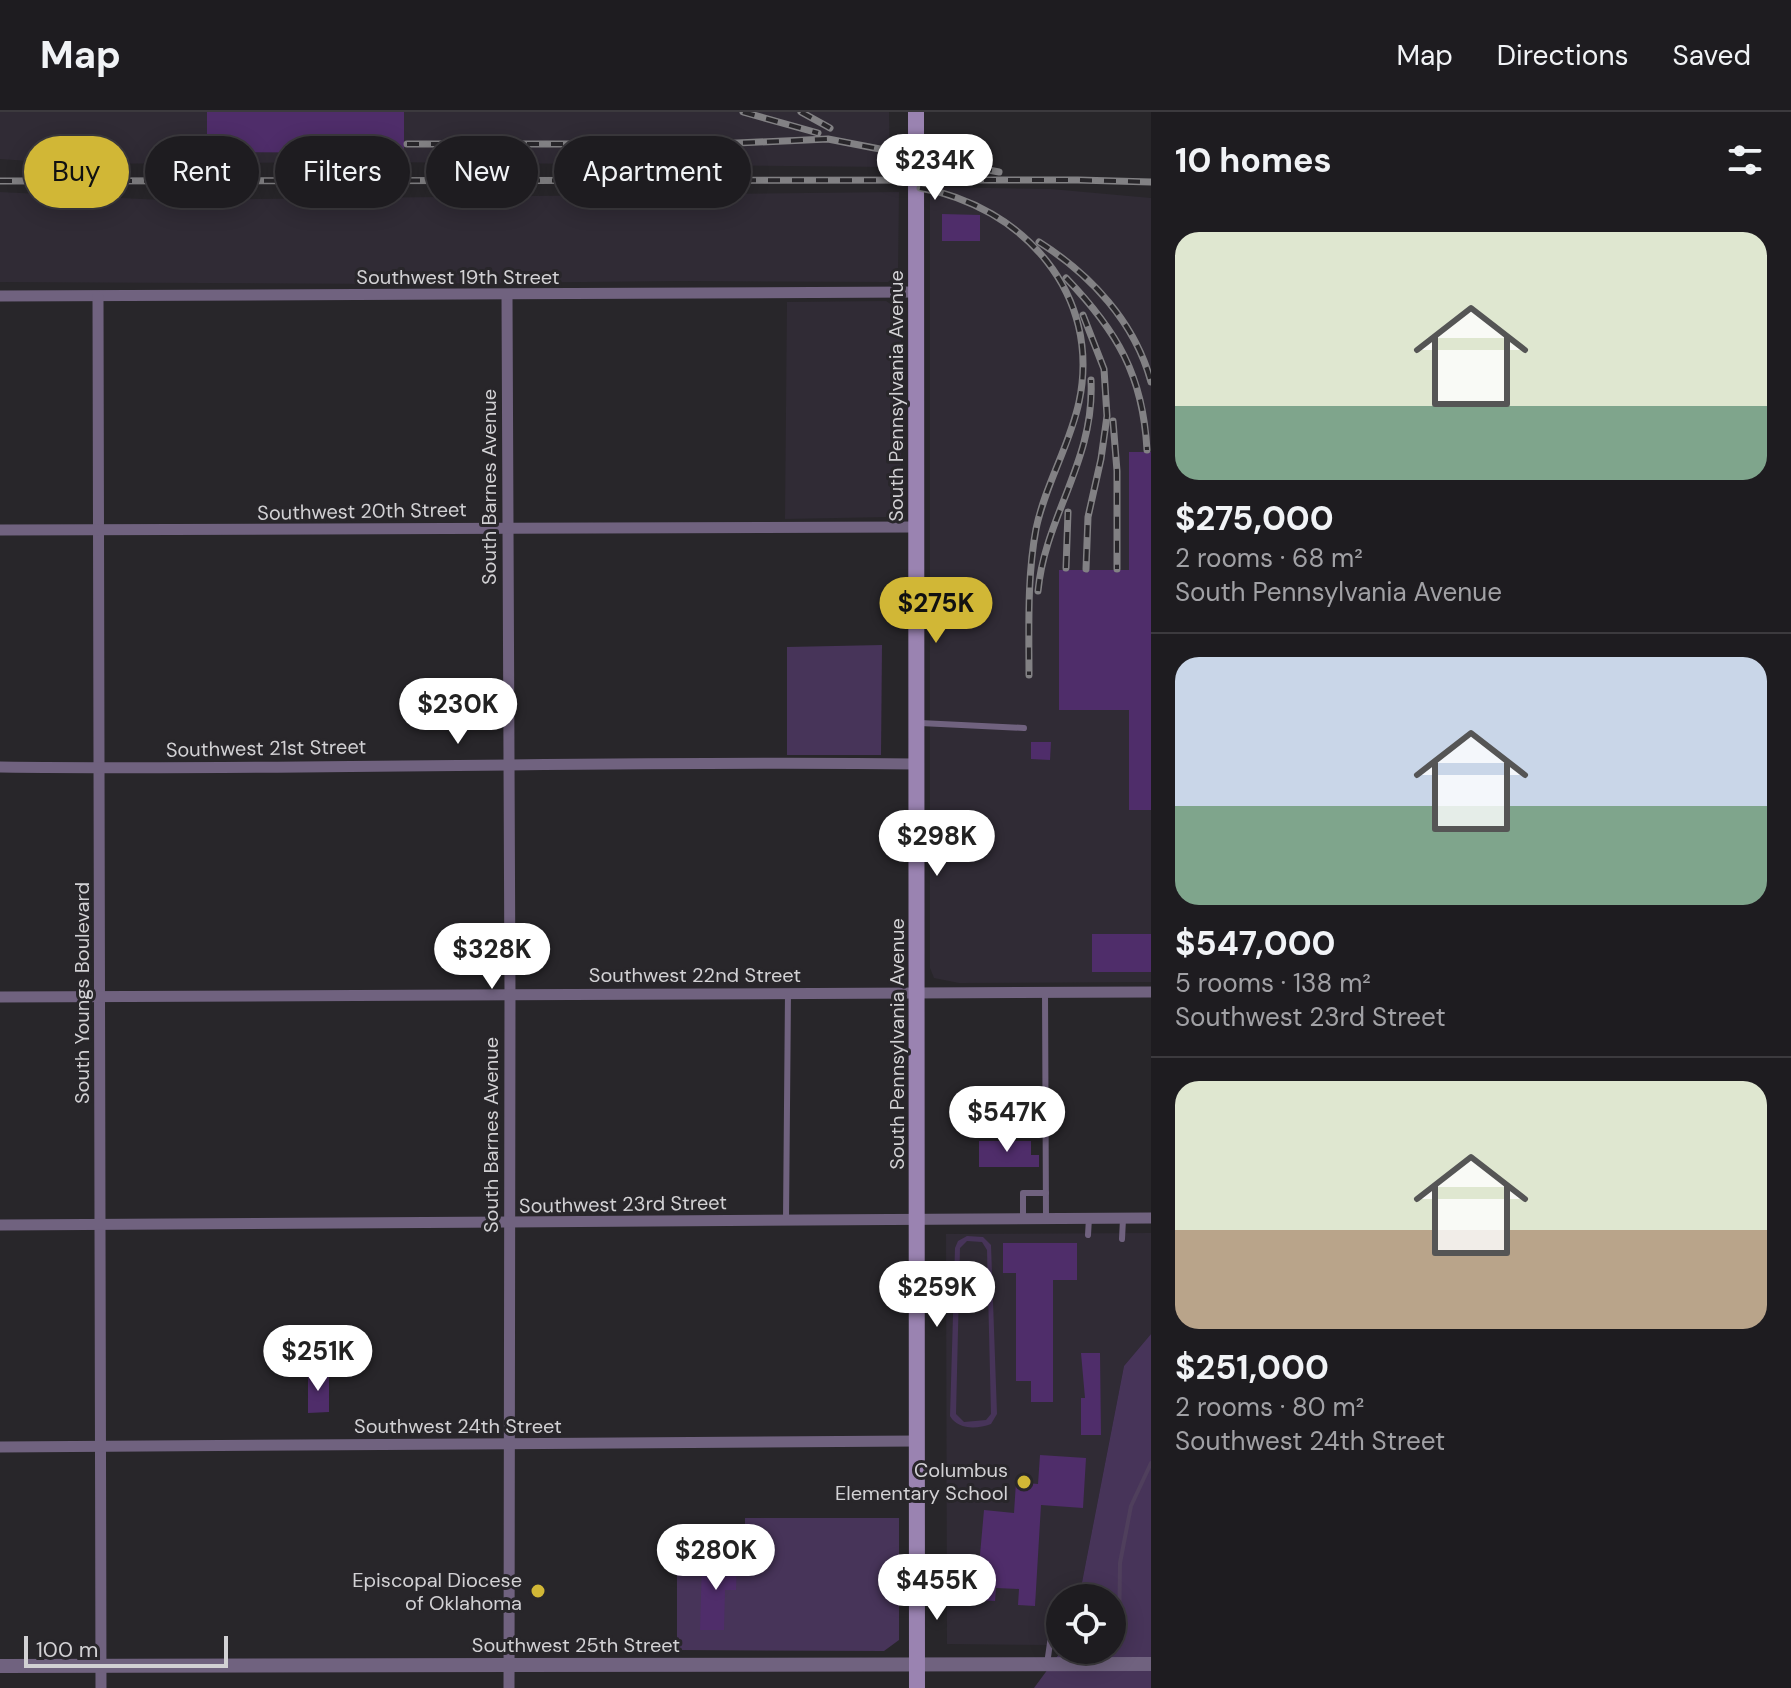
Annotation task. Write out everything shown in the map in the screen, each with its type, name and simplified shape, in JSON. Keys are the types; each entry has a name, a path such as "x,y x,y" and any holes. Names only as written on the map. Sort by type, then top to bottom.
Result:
{"main road":[{"name":"South Pennsylvania Avenue","path":"916,112 917,1688"}],"street":[{"name":"Southwest 19th Street","path":"0,296 915,292"},
{"name":"South Barnes Avenue","path":"507,295 509,1688"},
{"name":"South Youngs Boulevard","path":"98,297 101,1688"},
{"name":"Southwest 20th Street","path":"0,530 916,527"},
{"name":"Southwest 21st Street","path":"0,767 916,764"},
{"name":"Southwest 22nd Street","path":"0,997 1151,992"},
{"name":"Southwest 23rd Street","path":"0,1225 1151,1218"},
{"name":"Southwest 24th Street","path":"0,1447 917,1441"},
{"name":"Southwest 25th Street","path":"0,1666 1047,1664"},
{"name":"Southwest 25th Street","path":"1126,1664 1151,1664"}],"lane":[{"path":"916,723 1024,728"},
{"path":"786,1220 788,992"},
{"path":"1045,992 1043,1029 1050,1056 1046,1218"},
{"path":"1023,1218 1023,1193 1046,1193"},
{"path":"1088,1235 1089,1218"},
{"path":"1122,1239 1123,1218"}],"shaded area":[{"path":"0,112 889,112 890,167 751,166 751,136 554,136 554,164 538,164 538,136 426,136 426,162 410,162 410,136 275,136 275,163 259,163 259,136 145,136 145,164 129,164 129,136 24,136 24,161 0,159"},
{"path":"930,187 1051,189 1151,198 1151,982 959,983 934,978 930,968"},
{"path":"0,192 24,193 24,208 129,208 129,198 145,199 145,208 259,208 259,199 275,199 275,208 410,208 410,197 426,197 426,208 538,208 538,196 554,196 554,208 751,208 751,194 899,192 898,274 888,282 0,282"},
{"path":"886,301 901,311 901,512 890,517 785,519 787,302"},
{"path":"882,645 881,755 787,755 787,647"},
{"name":"Columbus Elementary School","path":"1151,1233 1151,1334 1124,1366 1082,1584 1046,1584 1046,1645 947,1644 946,1234"},
{"path":"967,1236 983,1237 991,1245 997,1414 991,1424 980,1427 963,1426 950,1416 955,1248 958,1241","holes":["967,1241 982,1242 987,1250 991,1414 986,1420 964,1422 956,1414 960,1248"]},
{"path":"1151,1334 1151,1688 1034,1688 1052,1664 1126,1664 1126,1584 1082,1584 1124,1366"},
{"path":"745,1518 899,1518 899,1640 884,1651 677,1650 677,1555 745,1556"}],"building":[{"path":"207,112 404,112 404,136 275,136 275,152 259,152 259,136 207,136"},
{"path":"942,214 980,215 980,241 942,241"},
{"path":"1129,452 1151,452 1151,810 1129,810 1129,710 1059,710 1059,570 1129,570"},
{"path":"1031,742 1051,742 1050,760 1031,759"},
{"path":"1092,934 1151,934 1151,972 1092,972"},
{"path":"979,1141 1031,1141 1031,1155 1039,1155 1039,1167 979,1167"},
{"path":"1003,1243 1077,1243 1077,1280 1053,1280 1053,1402 1031,1402 1031,1381 1016,1381 1016,1273 1003,1273"},
{"path":"1081,1353 1100,1353 1101,1435 1081,1435 1081,1398 1085,1398"},
{"path":"329,1373 329,1412 308,1413 308,1374"},
{"path":"1040,1455 1086,1458 1083,1508 1041,1505 1035,1606 1018,1605 1019,1589 996,1588 995,1601 976,1600 984,1510 1014,1513 1016,1482 1038,1484"},
{"path":"702,1561 737,1561 736,1590 725,1590 724,1630 700,1630"}],"waterway":[{"path":"1120,1584 1120,1563 1131,1506 1151,1463"}],"railway":[{"path":"743,112 818,133"},
{"path":"801,112 830,128"},
{"path":"410,144 715,144 828,139 999,172"},
{"path":"0,181 1151,182"},
{"path":"920,188 957,198 992,214 1022,235 1047,261 1066,292 1078,326 1083,363 1079,402 1040,513 1033,547 1029,675"},
{"path":"1039,242 1076,269 1108,302 1134,339 1151,382"},
{"path":"1066,278 1100,317 1124,356 1140,399 1147,450"},
{"path":"1083,315 1104,369 1107,416 1088,517 1086,569"},
{"path":"1038,591 1042,564 1085,437 1091,380"},
{"path":"1113,421 1117,471 1117,569"},
{"path":"1066,568 1068,512"}],"place":[{"name":"Columbus Elementary School","path":"1024,1482"},
{"name":"Episcopal Diocese of Oklahoma","path":"538,1591"}]}
